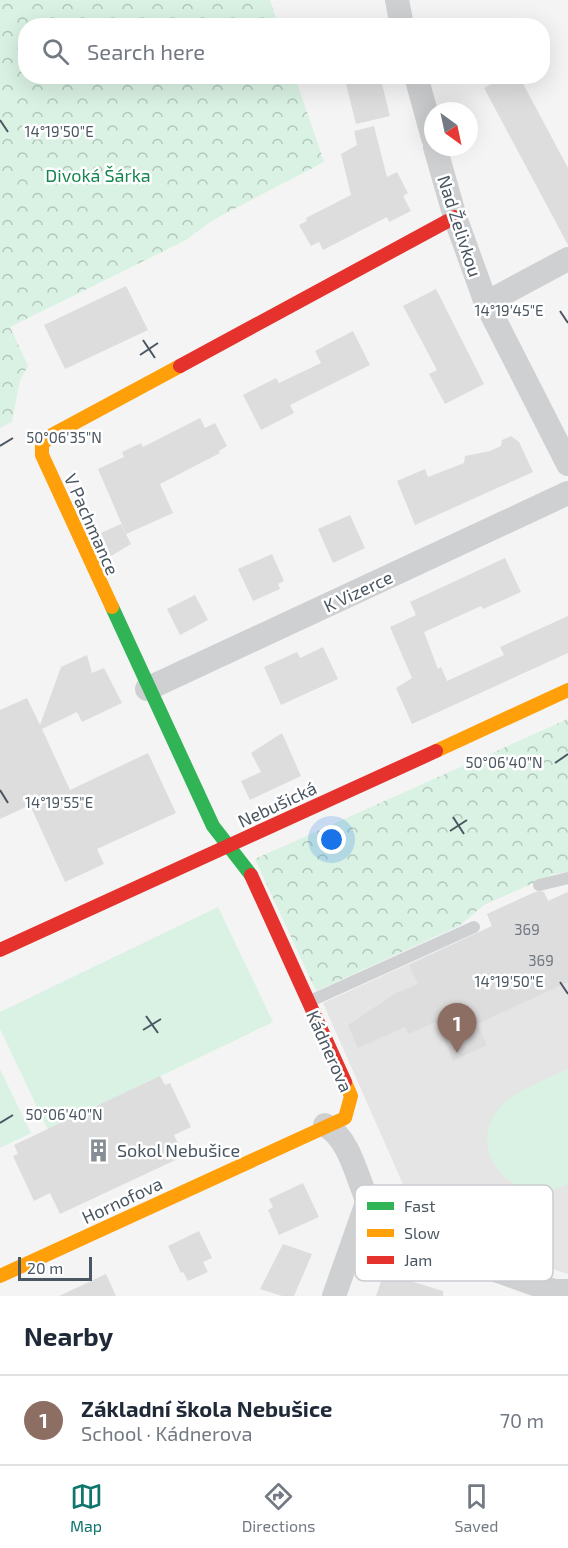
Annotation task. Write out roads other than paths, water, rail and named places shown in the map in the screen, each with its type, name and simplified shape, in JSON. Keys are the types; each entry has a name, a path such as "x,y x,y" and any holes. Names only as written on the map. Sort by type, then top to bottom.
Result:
{"street":[{"path":"397,0 400,18"},
{"path":"418,84 424,105"},
{"name":"Nad Želivkou","path":"438,156 455,217 486,303 568,464"},
{"name":"V Pachmance","path":"228,845 213,826 147,688 42,455 42,444 52,435 455,217"},
{"path":"486,303 568,259"},
{"name":"K Vizerce","path":"147,688 568,493"},
{"name":"Nebušická","path":"0,950 568,690"},
{"name":"Kádnerova","path":"228,845 250,874 351,1096 345,1118 325,1125"},
{"path":"325,1125 340,1135 362,1185"},
{"name":"Hornofova","path":"0,1276 325,1125"},
{"path":"334,1296 355,1237"},
{"path":"526,1281 554,1291 568,1292"}],"lane":[{"path":"539,885 568,879"},
{"path":"308,1002 474,927"}],"place":[{"name":"Základní škola Nebušice","path":"457,1053"},
{"name":"Sokol Nebušice","path":"99,1150"}],"park label":[{"name":"Divoká Šárka","path":"98,175"}]}
